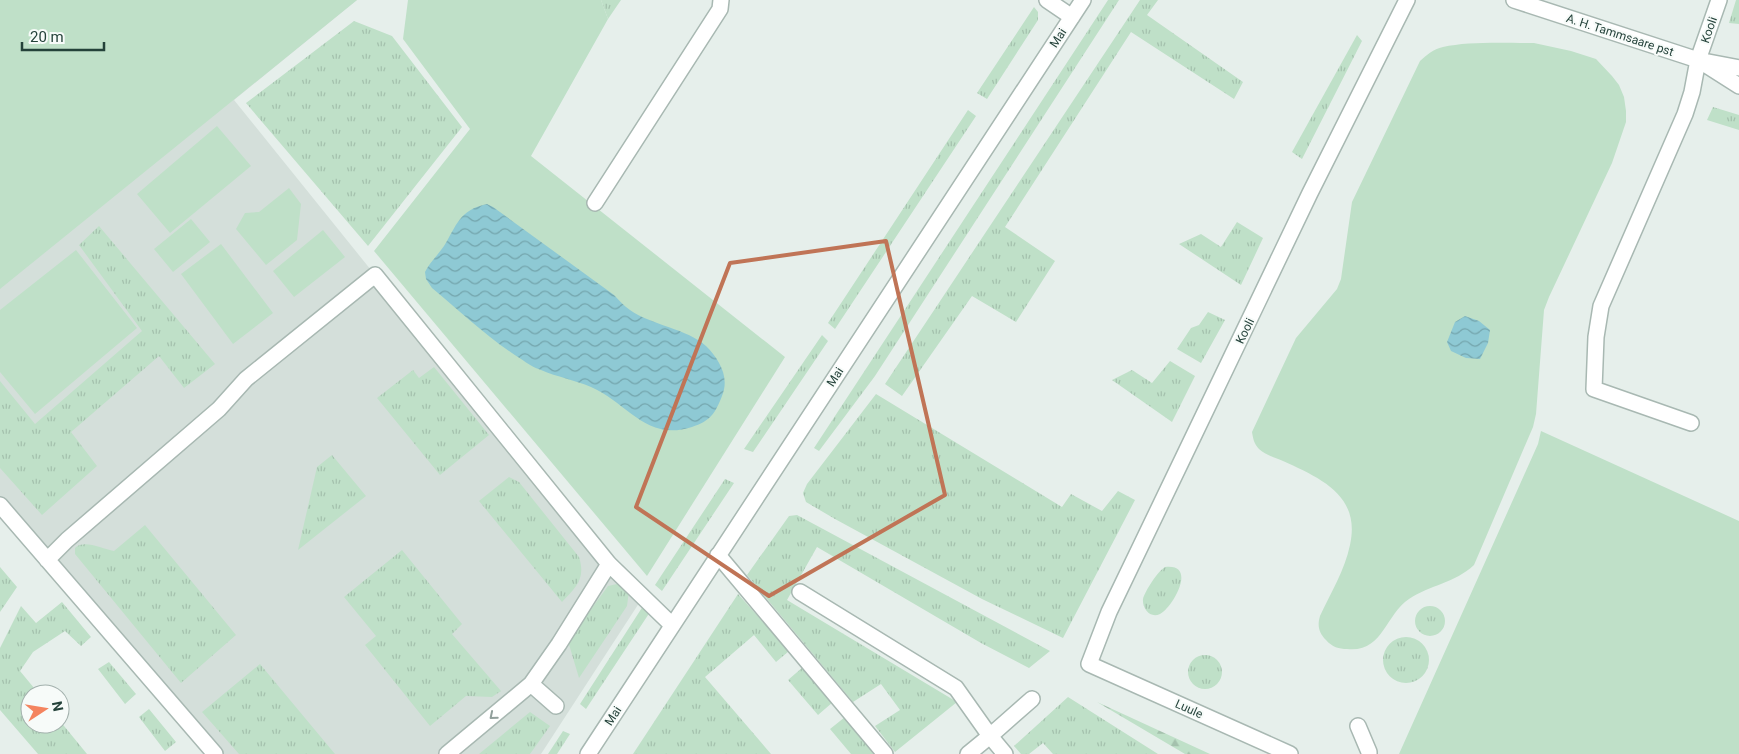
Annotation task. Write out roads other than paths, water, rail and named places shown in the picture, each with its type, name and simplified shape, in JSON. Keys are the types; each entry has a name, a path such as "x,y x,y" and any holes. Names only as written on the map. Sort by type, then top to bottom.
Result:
{"street":[{"path":"595,203 720,8 721,0"},
{"path":"1047,0 1072,17"},
{"name":"Mai","path":"588,754 1083,0"},
{"name":"Kooli","path":"1089,664 1109,612 1310,193 1407,0"},
{"name":"A. H. Tammsaare pst","path":"1514,0 1698,60 1739,68"},
{"name":"Kooli","path":"1691,423 1594,389 1596,337 1601,306 1685,114 1692,92 1698,60 1719,0"},
{"name":"A. H. Tammsaare pst","path":"1698,60 1739,86"},
{"path":"48,560 67,540 219,409 246,379 374,275 609,564 672,625"},
{"path":"0,505 215,754"},
{"path":"718,555 885,754"},
{"path":"447,754 531,684 559,644 609,564"},
{"path":"800,592 956,688 1005,754"},
{"name":"Luule","path":"1089,664 1290,754"},
{"path":"531,684 556,706"},
{"path":"968,754 1032,699"},
{"path":"1358,726 1369,754"}],"water":[{"path":"487,204 614,295 630,310 648,320 689,335 706,346 719,363 725,382 722,396 711,416 698,425 676,430 662,429 650,425 591,387 528,364 486,334 432,288 426,279 425,272 427,268 444,246 460,219 470,210"},
{"path":"1465,316 1479,321 1490,330 1488,343 1480,359 1466,358 1451,351 1447,342 1455,322"}]}
